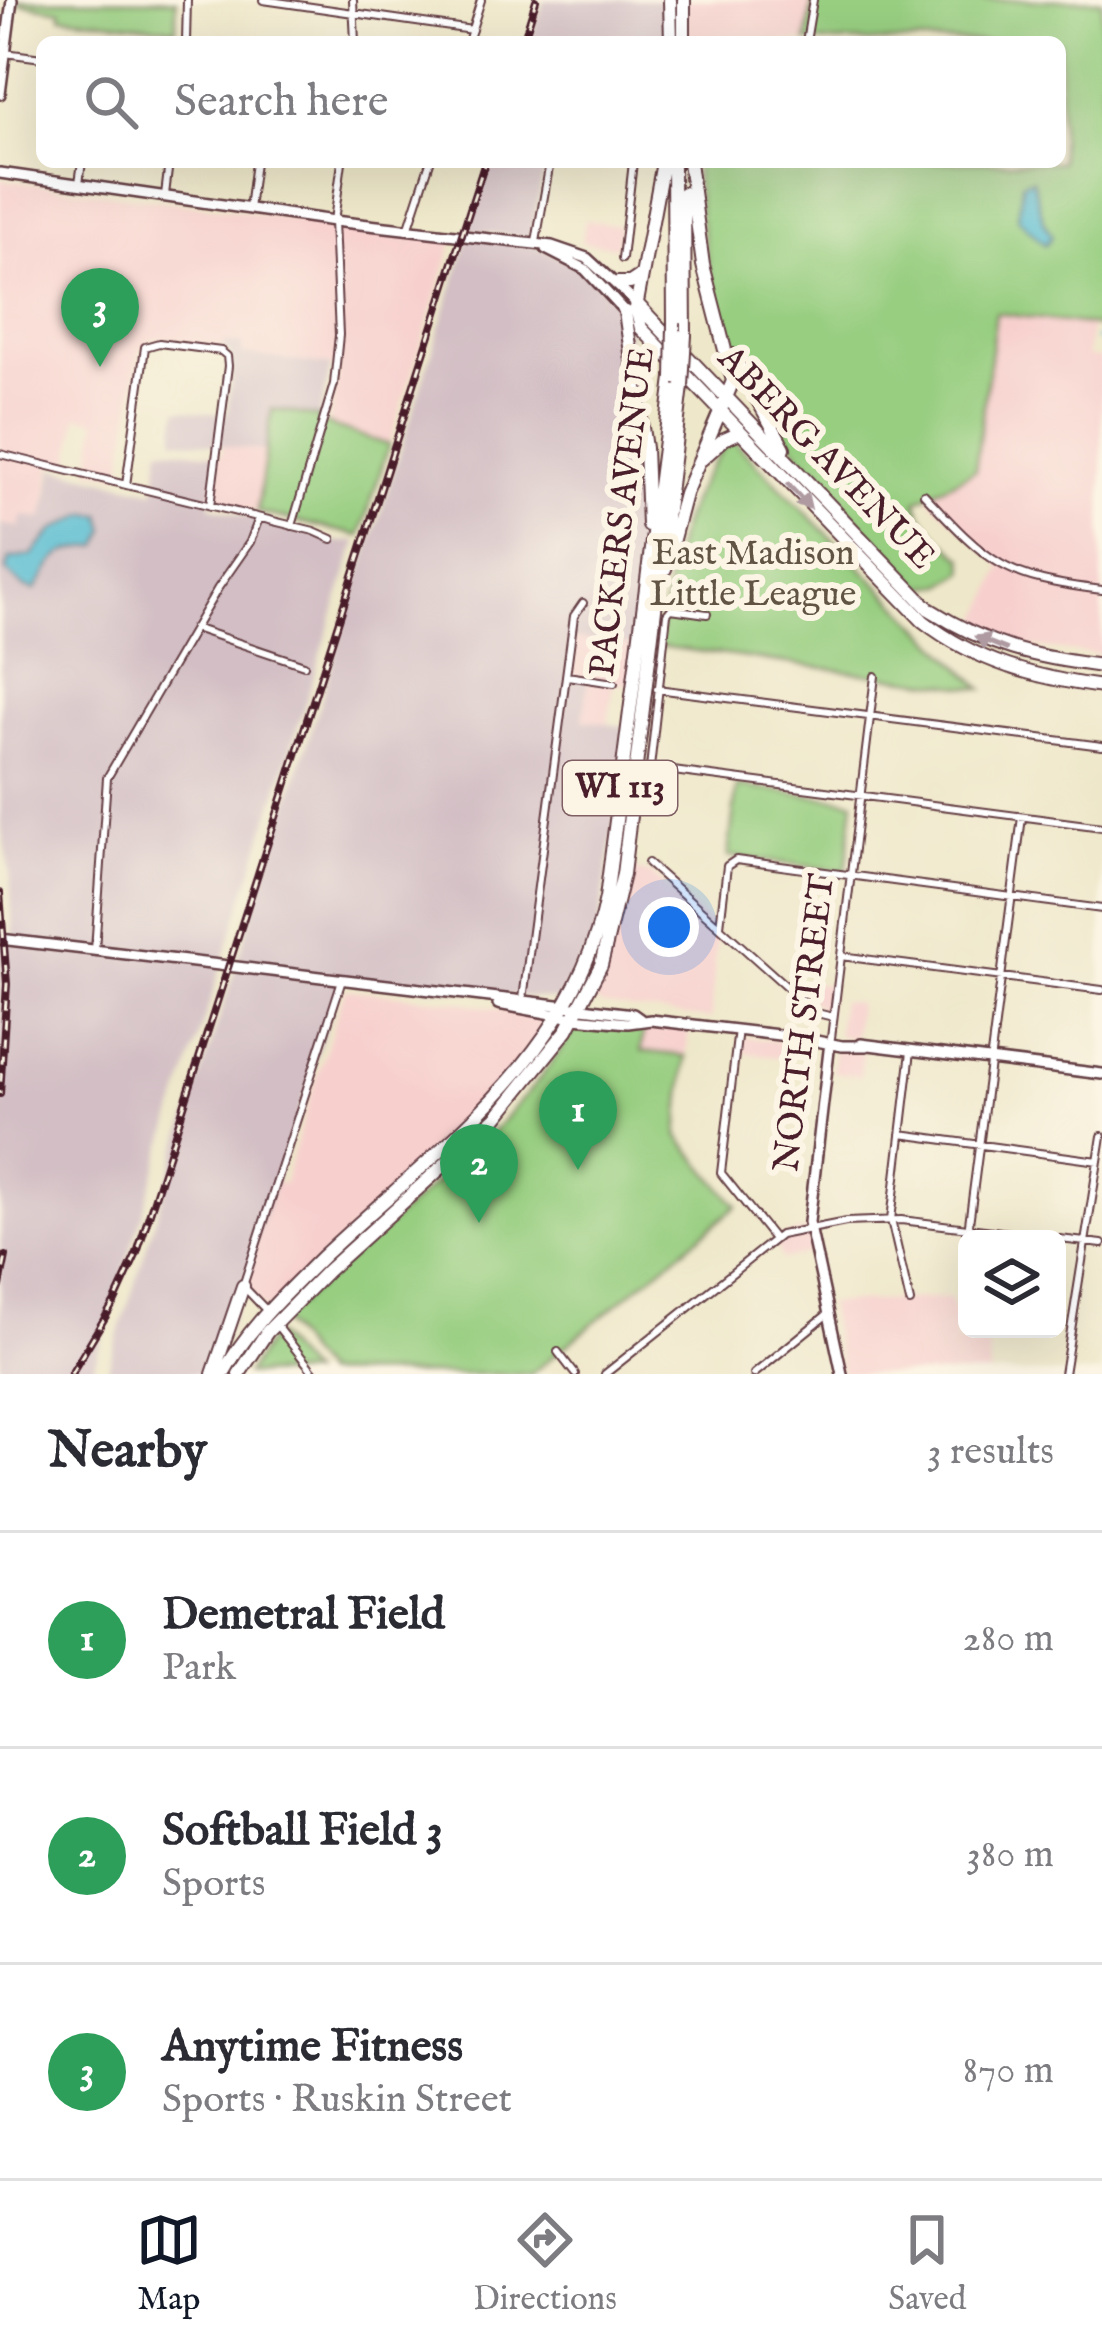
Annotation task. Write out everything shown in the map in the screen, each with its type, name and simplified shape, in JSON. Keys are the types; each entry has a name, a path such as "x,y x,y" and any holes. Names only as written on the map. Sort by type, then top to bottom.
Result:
{"main road":[{"path":"670,0 671,36"},
{"path":"684,0 684,36"},
{"path":"647,568 645,448 631,354 631,308 643,275 662,168"},
{"name":"PACKERS AVENUE","path":"570,1012 601,965 618,905 655,611 677,382 673,168"},
{"name":"PACKERS AVENUE","path":"271,1317 496,1118 547,1059 592,952 606,898 647,568 685,335 687,168"},
{"path":"655,611 680,509 733,376 695,221 688,168"},
{"path":"616,283 630,283 643,275"},
{"path":"715,306 752,392 796,469"},
{"path":"631,308 643,330 659,334 704,375"},
{"name":"ABERG AVENUE","path":"631,308 704,375 740,432 922,622 971,653 1009,668 1102,683"},
{"path":"631,354 643,330"},
{"name":"ABERG AVENUE","path":"643,330 796,469 929,609 965,632 1018,653 1102,666"},
{"path":"695,470 711,449 740,432"},
{"path":"213,1374 243,1286"},
{"name":"WI 113","path":"223,1374 271,1317"},
{"name":"WI 113","path":"239,1374 271,1317"}],"street":[{"path":"0,94 12,0"},
{"path":"186,36 187,0"},
{"path":"262,0 472,30"},
{"path":"352,0 355,36"},
{"path":"470,36 481,0"},
{"path":"807,36 813,0"},
{"path":"5,53 36,57"},
{"path":"79,184 81,168"},
{"path":"164,195 168,168"},
{"path":"249,207 254,168"},
{"path":"292,526 334,384 339,335 334,218 341,168"},
{"path":"409,228 428,168"},
{"path":"536,246 549,168"},
{"path":"622,259 632,168"},
{"name":"ABERG AVENUE","path":"0,173 552,245 578,253 616,283 631,308"},
{"name":"ABERG AVENUE","path":"536,246 585,269 631,308"},
{"path":"126,485 145,347 159,343 225,353 228,367 210,506"},
{"path":"0,454 332,539"},
{"path":"924,494 963,536 1010,571 1033,580 1102,590"},
{"path":"95,950 107,778 250,542 259,518"},
{"path":"522,1005 574,616 583,603"},
{"path":"707,614 670,610 650,768 1102,827"},
{"path":"194,628 304,665"},
{"path":"567,676 614,683"},
{"name":"NORTH STREET","path":"842,1374 808,1216 875,676"},
{"path":"658,688 1102,746"},
{"path":"970,1230 1022,817"},
{"path":"720,926 730,862 738,860 1102,909"},
{"path":"648,863 817,1013 833,1017"},
{"path":"0,938 463,995 628,1023 640,1019 738,1029 1102,1077"},
{"path":"841,956 1102,990"},
{"path":"315,1374 243,1286 342,980"},
{"path":"738,1029 721,1173 774,1239"},
{"path":"910,1302 891,1220 911,1052"},
{"path":"901,1134 1098,1161"},
{"path":"1064,1374 1102,1136"},
{"path":"605,1374 774,1239 810,1229 891,1220 1102,1244"},
{"path":"754,1374 829,1313"},
{"path":"558,1352 575,1374"}],"shaded area":[{"path":"544,0 666,0 666,36 532,36"},
{"path":"684,0 813,0 807,36 684,36"},
{"path":"489,168 545,168 530,238 469,230"},
{"path":"0,179 454,240 389,445 328,425 340,367 241,354 241,344 225,342 222,347 153,338 140,350 121,475 90,470 97,421 78,416 70,465 53,462 43,518 20,527 0,524"},
{"path":"585,220 620,225 617,247 582,242"},
{"path":"469,236 536,246 585,269 641,328 628,326 648,514 648,568 638,646 572,638 567,675 588,679 583,720 628,727 598,933 558,1000 342,980 213,1374 106,1374"},
{"path":"996,313 1091,326 1087,356 1102,359 1102,655 1018,645 980,621 1002,567 924,494 975,470"},
{"path":"224,342 242,344 242,354 331,366 319,417 272,409 266,451 174,439 178,409 227,415 233,367"},
{"path":"223,445 266,451 257,512 155,487 161,447 221,455"},
{"path":"161,447 217,455 210,506 340,542 357,541 91,1374 0,1374 1,939 13,939 10,874 0,823 0,524 20,527 22,516 43,518 54,468 155,491"},
{"path":"571,638 638,646 633,686 614,683 608,724 583,720 567,676"},
{"path":"628,858 640,873 650,873 714,927 711,1019 601,1005 591,997"},
{"path":"808,982 831,985 828,1011 800,991"},
{"path":"345,989 461,1002 538,1017 547,1024 499,1088 267,1311 243,1286 276,1181 283,1184"},
{"path":"841,1001 858,1003 854,1039 837,1035"},
{"path":"644,1026 689,1030 686,1056 640,1051"},
{"path":"744,1037 785,1042 783,1058 739,1052"},
{"path":"835,1049 863,1052 860,1076 832,1072"},
{"path":"810,1229 815,1252 782,1260 774,1239"},
{"path":"950,1298 953,1309 958,1310 955,1342 989,1347 990,1374 842,1374 827,1303"}],"green space":[{"path":"19,0 176,0 176,29 61,16 61,10"},
{"path":"813,0 1102,0 1102,327 996,313 975,470 916,501 929,525 964,558 965,572 944,585 922,587 861,524 803,458 754,386 734,348 714,289 695,168 1066,168 1066,36 807,36"},
{"path":"272,409 319,417 319,422 389,445 360,536 257,512"},
{"name":"East Madison Little League","path":"732,439 983,689 658,646 666,590 688,510 699,485"},
{"path":"737,786 854,801 846,871 728,856"},
{"path":"579,1024 644,1026 641,1051 686,1056 678,1136 737,1206 531,1374 323,1374 280,1320 491,1134 539,1080"},
{"path":"275,1336 309,1374 246,1374"}],"water":[{"path":"1032,179 1052,236 1045,245 1018,218 1022,183"},
{"path":"87,514 102,515 106,530 99,546 58,557 35,590 6,571 10,559 32,555 54,530"}],"waterway":[{"path":"1096,339 1102,338"}],"railway":[{"path":"525,36 536,0"},
{"path":"71,1374 115,1301 137,1253 483,168"},
{"path":"0,893 7,984 0,1094"},
{"path":"0,1286 6,1256"}],"place":[{"name":"Anytime Fitness","path":"100,367"},
{"name":"Demetral Field","path":"578,1170"},
{"name":"Softball Field 3","path":"479,1223"}]}
